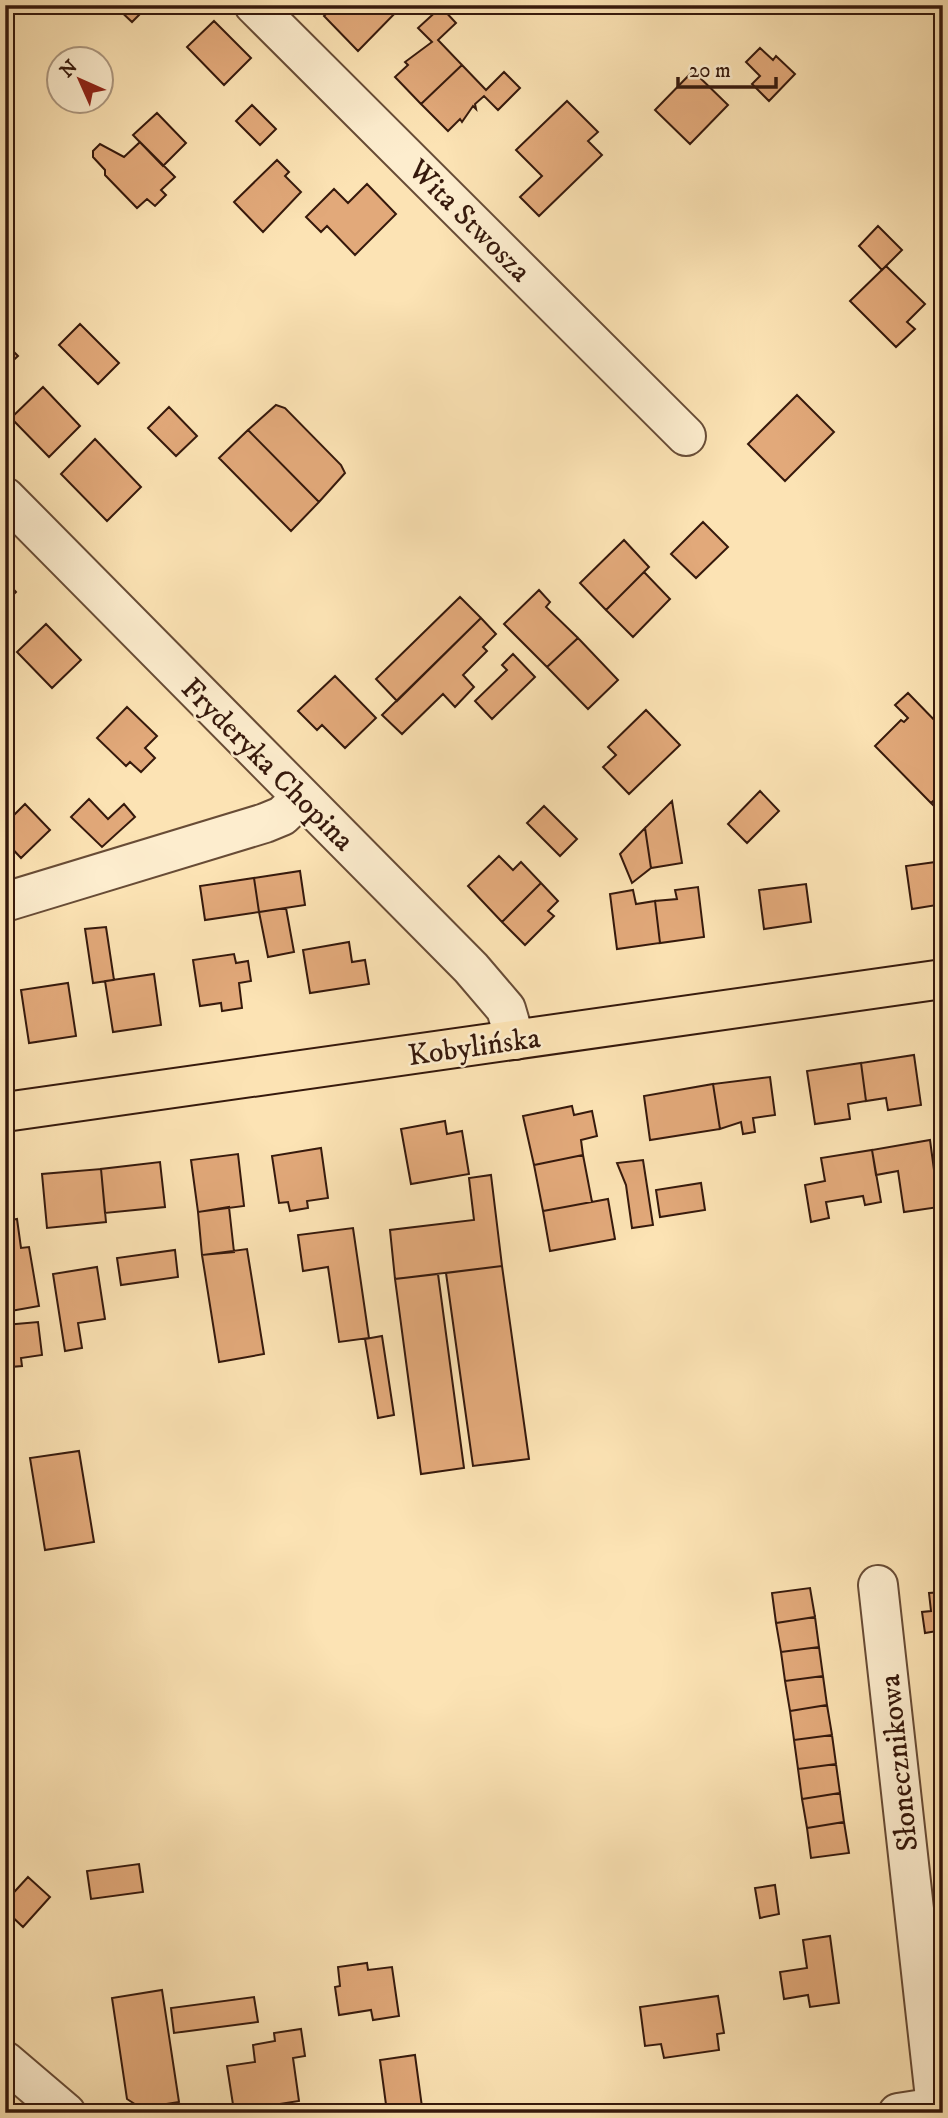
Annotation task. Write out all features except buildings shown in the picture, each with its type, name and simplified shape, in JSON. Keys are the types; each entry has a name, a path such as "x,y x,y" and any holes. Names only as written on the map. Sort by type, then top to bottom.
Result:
{"main road":[{"name":"Kobylińska","path":"5,1112 943,979"}],"street":[{"name":"Wita Stwosza","path":"254,5 686,436"},
{"name":"Fryderyka Chopina","path":"5,497 497,997 511,1019 515,1040"},
{"path":"5,902 265,824 282,816 301,798"},
{"name":"Słonecznikowa","path":"878,1586 939,2106"},
{"path":"5,2061 66,2113"},
{"path":"898,2113 939,2106"}]}
